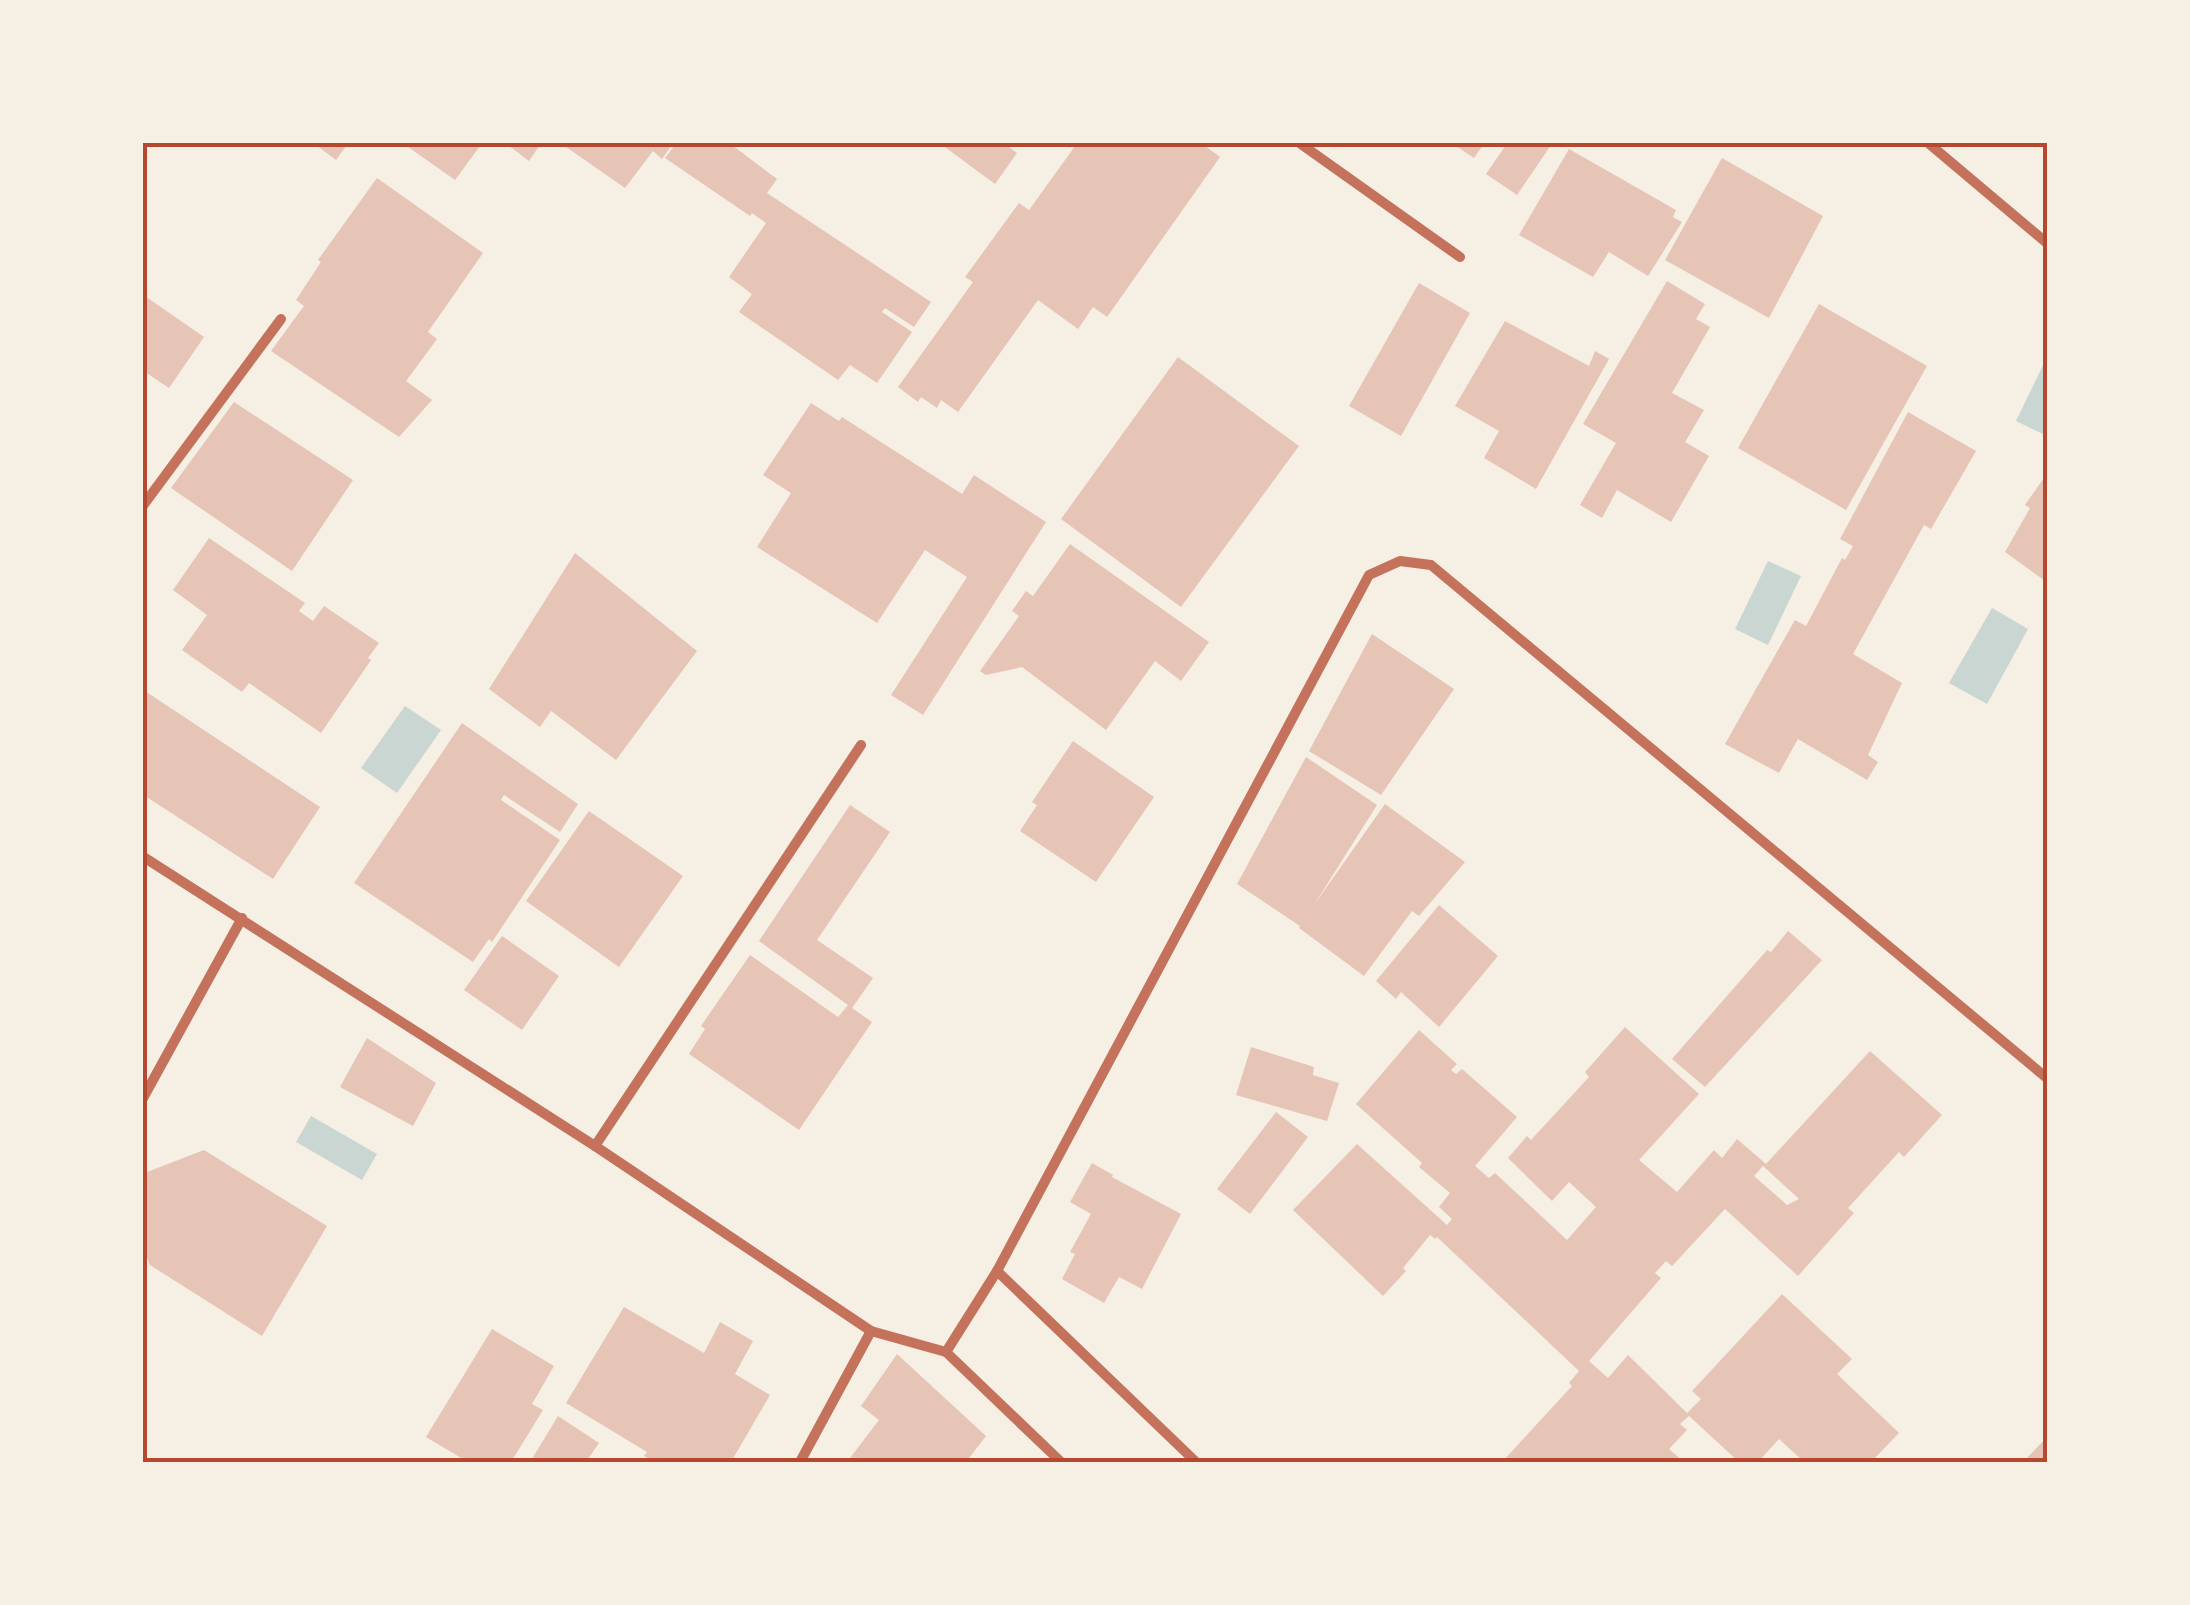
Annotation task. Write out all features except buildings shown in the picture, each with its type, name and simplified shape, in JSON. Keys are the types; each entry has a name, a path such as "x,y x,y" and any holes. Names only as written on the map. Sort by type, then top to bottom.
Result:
{"street":[{"path":"1298,142 1460,257"},
{"path":"1928,142 2048,244"},
{"path":"142,507 281,319"},
{"path":"946,1352 998,1271 1369,575 1400,561 1430,565 2048,1079"},
{"path":"594,1146 861,744"},
{"path":"142,856 872,1330 946,1352 1060,1462"},
{"path":"142,1100 242,918"},
{"path":"998,1271 1196,1462"},
{"path":"800,1462 872,1330"}],"shaded area":[{"path":"2048,360 2047,436 2016,421"},
{"path":"1768,561 1801,576 1768,645 1735,629"},
{"path":"1992,608 2028,629 1987,704 1949,683"},
{"path":"405,706 441,730 397,793 361,768"},
{"path":"311,1116 377,1154 362,1180 296,1142"}]}
